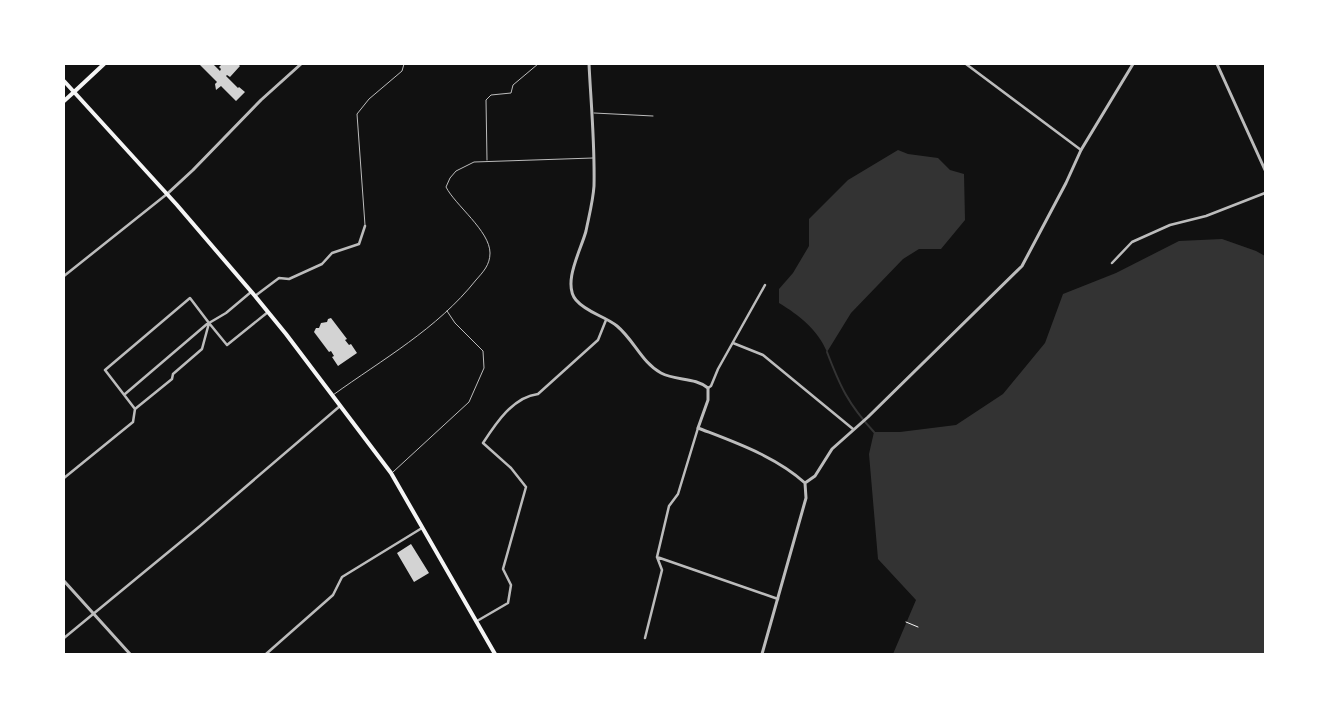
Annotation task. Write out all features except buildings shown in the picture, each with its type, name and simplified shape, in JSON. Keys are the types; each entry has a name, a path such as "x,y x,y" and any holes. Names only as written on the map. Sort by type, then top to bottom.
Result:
{"main road":[{"path":"64,101 104,64"},
{"path":"64,81 167,194 252,292 332,395 391,474 495,654"}],"street":[{"path":"64,276 167,194 261,100 301,64"},
{"path":"589,64 594,187 583,243 570,279 571,293 583,307 616,324 656,370 663,374 696,381 708,388"},
{"path":"966,64 1081,150"},
{"path":"805,483 815,476 832,449 861,424 1022,266 1066,183 1081,150 1132,64"},
{"path":"1218,64 1265,170"},
{"path":"1112,263 1132,242 1170,224 1206,216 1265,193"},
{"path":"255,296 279,278 289,279 322,264 332,253 359,244 365,226"},
{"path":"645,638 662,570 657,557 669,506 678,494 708,400 708,388 765,285"},
{"path":"125,394 209,323 226,313 252,292"},
{"path":"136,409 105,370 190,298 227,345 268,312"},
{"path":"477,622 508,603 510,585 502,569 526,487 511,468 483,443 492,428 518,401 538,394 598,340 606,320"},
{"path":"64,478 133,422 136,409 172,379 173,374 202,349 209,323"},
{"path":"733,343 763,355 853,429"},
{"path":"64,638 200,526 340,406"},
{"path":"698,428 747,447 794,472 805,483 806,498 762,654"},
{"path":"266,654 333,595 342,577 423,528"},
{"path":"657,557 778,599"},
{"path":"64,581 130,654"}],"lane":[{"path":"365,226 357,114 368,99 402,71 404,64"},
{"path":"486,161 486,100 491,95 511,93 513,85 538,64"},
{"path":"591,113 653,116"},
{"path":"332,395 411,342 463,295 487,266 490,252 486,242 467,212 448,191 446,187 450,178 464,166 474,162 593,158"},
{"path":"391,474 469,402 484,368 483,351 455,323 447,310"}],"path":[{"path":"906,622 918,627"}],"shaded area":[{"path":"898,150 908,154 938,158 950,170 964,174 965,220 941,249 919,249 903,259 851,313 827,352 813,330 779,303 779,289 793,273 809,246 809,219 848,180"},
{"path":"1222,239 1265,256 1265,654 893,654 916,600 878,559 869,454 874,432 900,432 956,425 1003,394 1045,343 1063,294 1116,273 1179,241"}],"waterway":[{"path":"827,352 846,394 874,432"}]}
